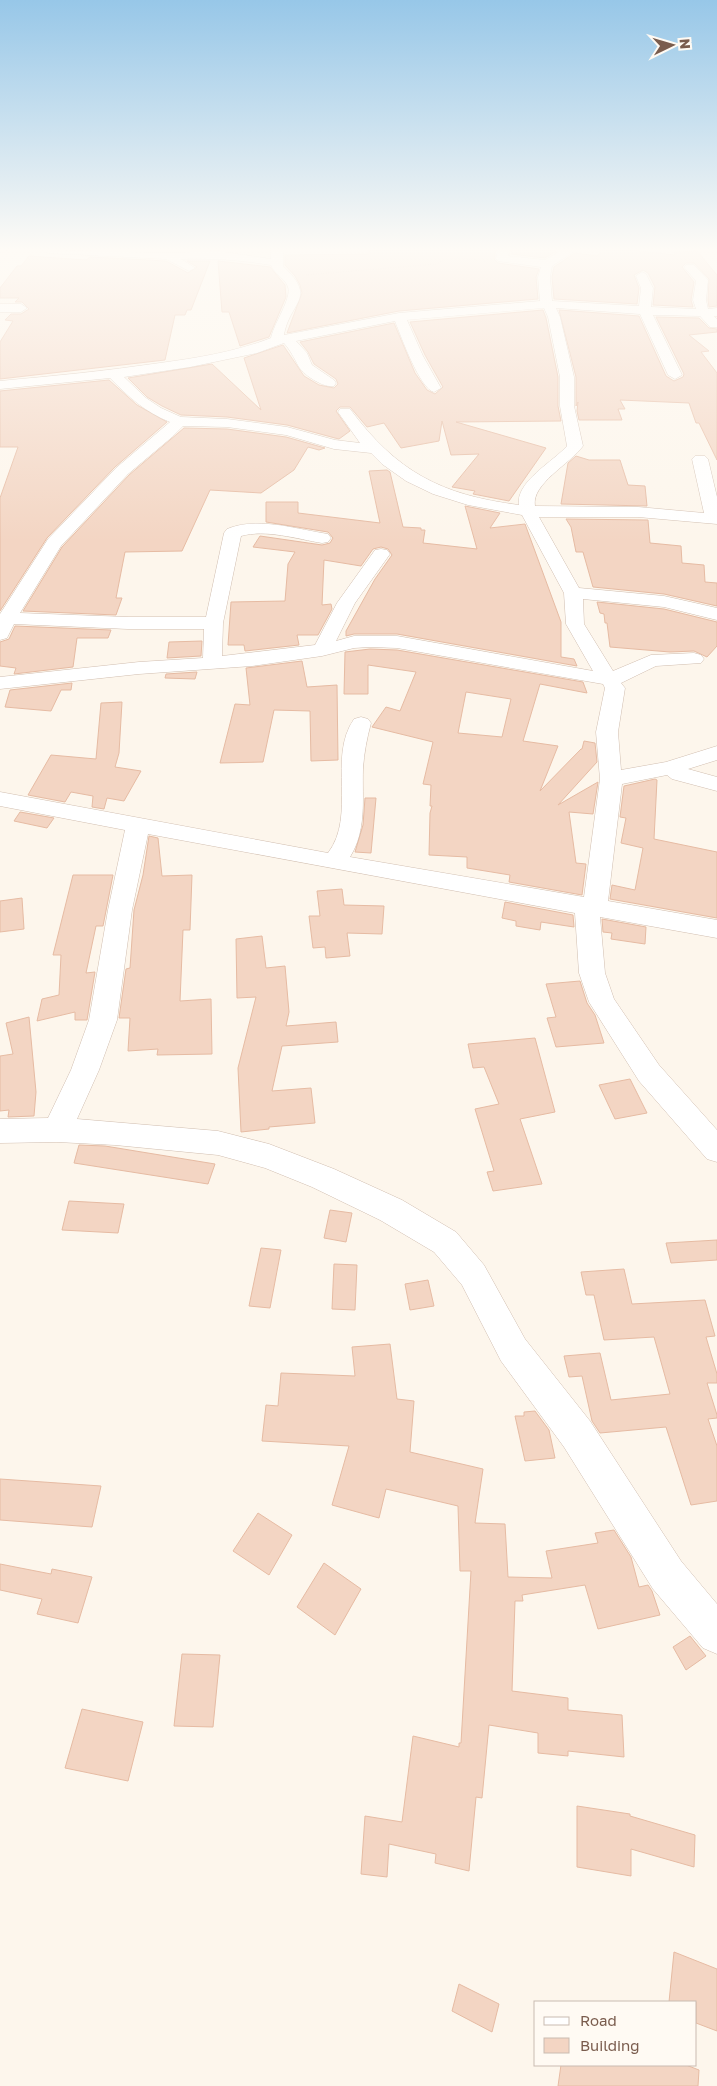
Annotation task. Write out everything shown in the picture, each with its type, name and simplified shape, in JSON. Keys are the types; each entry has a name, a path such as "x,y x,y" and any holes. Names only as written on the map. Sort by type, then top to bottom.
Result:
{"street":[{"path":"0,385 113,374 190,363 259,347"},
{"path":"293,347 300,353 306,367 328,383"},
{"path":"412,347 434,388"},
{"path":"561,347 567,377 567,406 575,446 534,484 526,499 528,511 573,593 575,624 589,650 615,688 607,732 611,779 602,870 591,908 592,972 602,1002 649,1073 717,1150"},
{"path":"662,347 675,376"},
{"path":"113,374 140,400 156,412 179,421 227,423 287,431 334,444 373,449"},
{"path":"345,412 358,433 386,461 428,488 479,503 528,511 637,512 716,519 700,459"},
{"path":"3,626 54,543 122,471 167,434 179,421"},
{"path":"212,664 214,623 233,533 237,530 249,528 322,538"},
{"path":"322,650 346,603 381,554"},
{"path":"573,593 649,599 680,604 717,614"},
{"path":"3,626 214,623"},
{"path":"0,683 139,668 212,664 322,650 354,642 397,642 611,680 652,661 694,659"},
{"path":"334,862 341,854 350,827 353,756 361,724"},
{"path":"611,779 670,768 717,753"},
{"path":"670,768 680,774 717,784"},
{"path":"0,799 334,862 717,929"},
{"path":"57,1130 85,1070 103,1020 120,910 138,825"},
{"path":"0,1131 115,1132 218,1143 269,1157 323,1178 391,1210 445,1242 473,1274 513,1350 577,1434 668,1575 717,1634"}],"building":[{"path":"0,347 168,347 165,360 0,379"},
{"path":"276,347 285,347 304,376 319,385 334,388 338,384 336,379 314,364 304,347 404,347 415,373 427,390 435,394 443,387 422,347 552,347 558,377 558,406 561,421 456,422 546,448 509,501 473,494 475,491 452,487 479,454 451,455 442,421 439,441 401,448 384,423 367,427 350,407 340,407 336,411 350,431 339,439 287,425 227,417 181,415 147,397 128,378 212,364 261,410 244,358"},
{"path":"568,347 653,347 666,376 674,381 683,377 684,374 671,347 704,347 709,351 701,352 717,373 717,460 699,423 696,423 689,403 620,400 625,409 618,409 622,420 579,420 578,402 576,406 576,377"},
{"path":"109,380 137,405 167,422 115,467 47,538 0,611 0,498 18,447 0,447 0,391"},
{"path":"184,428 227,429 286,437 325,448 319,450 308,447 294,470 261,493 210,490 182,551 125,552 116,598 122,598 116,615 23,611 62,547 129,475"},
{"path":"576,456 589,460 620,460 628,485 645,486 647,506 561,504 568,463"},
{"path":"387,470 390,472 403,527 425,530 423,543 477,549 465,506 500,513 490,528 525,524 561,622 561,657 574,659 577,666 397,634 354,634 346,636 346,631 375,579 392,555 388,549 381,547 373,549 361,566 324,560 322,605 331,604 332,609 318,635 297,635 299,645 245,651 244,645 228,645 231,602 285,601 288,564 295,552 253,547 260,536 322,545 330,543 333,538 328,532 266,522 266,502 298,502 298,513 380,523 369,471"},
{"path":"566,519 648,520 650,543 681,546 682,563 704,565 705,582 717,583 717,606 664,594 593,587 583,552 576,552 571,527"},
{"path":"597,602 664,609 717,622 717,646 707,657 694,651 670,652 610,647 607,623 605,623 604,614 600,613"},
{"path":"15,626 111,630 108,638 77,638 73,667 14,674 16,668 0,666 0,642 9,639"},
{"path":"202,641 201,656 167,658 169,642"},
{"path":"370,649 397,650 583,682 587,693 540,684 523,741 558,746 540,791 582,749 584,741 595,743 597,762 558,805 598,782 593,814 569,812 576,863 586,864 582,895 509,882 510,875 467,868 467,857 429,855 430,813 432,806 430,806 431,785 423,784 433,742 372,727 386,707 400,711 416,672 368,665 368,694 344,694 345,652","holes":["466,692 511,699 502,737 458,733"]},
{"path":"302,661 307,687 337,685 338,760 311,761 310,711 274,710 263,762 220,763 235,704 250,705 246,668"},
{"path":"197,672 195,679 165,678 166,674"},
{"path":"72,683 71,690 61,690 51,711 5,707 10,690"},
{"path":"122,702 119,753 115,767 141,771 124,801 107,798 104,809 92,807 93,796 71,792 65,802 28,795 51,755 96,759 101,703"},
{"path":"657,780 654,839 717,852 717,918 610,899 612,885 635,890 643,848 621,843 626,818 620,817 624,786"},
{"path":"365,798 376,798 371,853 355,852 363,825"},
{"path":"20,812 54,818 47,828 14,821"},
{"path":"149,836 158,838 162,876 192,875 190,930 183,930 180,1001 211,999 212,1054 157,1055 158,1049 128,1051 130,1018 119,1018 126,969 130,968 134,910 143,875"},
{"path":"73,875 113,875 103,926 96,926 86,973 95,972 87,1020 75,1020 75,1012 37,1021 42,999 59,995 61,955 53,955"},
{"path":"342,889 344,905 384,906 382,934 347,933 350,956 326,958 325,947 313,948 309,916 320,916 317,891"},
{"path":"22,898 24,929 0,932 0,901"},
{"path":"505,902 573,915 574,927 541,922 540,930 516,926 516,921 502,918"},
{"path":"602,919 646,927 645,944 611,939 612,933 603,932"},
{"path":"262,936 266,968 285,966 289,1012 286,1026 336,1022 338,1042 282,1046 272,1091 311,1088 315,1123 269,1127 269,1129 241,1132 238,1068 256,997 237,998 236,939"},
{"path":"580,981 587,1003 595,1015 604,1043 556,1047 547,1018 556,1017 546,984"},
{"path":"29,1017 36,1092 34,1116 8,1117 9,1110 0,1111 0,1056 13,1054 6,1023"},
{"path":"535,1038 555,1112 520,1119 542,1184 493,1191 487,1172 494,1171 475,1109 499,1104 484,1067 473,1068 468,1044"},
{"path":"630,1079 647,1113 615,1119 599,1085"},
{"path":"79,1145 105,1146 215,1164 208,1184 74,1163"},
{"path":"69,1201 124,1204 118,1233 62,1230"},
{"path":"330,1210 352,1213 346,1242 324,1238"},
{"path":"717,1240 717,1260 671,1263 666,1243"},
{"path":"261,1248 281,1250 270,1308 249,1306"},
{"path":"334,1264 357,1265 355,1310 332,1309"},
{"path":"624,1269 632,1304 705,1300 715,1336 706,1337 717,1374 717,1383 707,1383 717,1415 717,1418 708,1419 717,1446 717,1501 691,1505 666,1427 600,1433 592,1421 582,1376 569,1377 564,1356 600,1353 611,1400 670,1394 654,1337 604,1340 594,1295 586,1295 581,1272"},
{"path":"428,1280 434,1306 410,1310 405,1284"},
{"path":"390,1344 397,1399 414,1401 410,1452 483,1469 475,1523 505,1524 508,1577 552,1578 546,1551 598,1543 595,1533 614,1530 631,1557 639,1587 648,1585 660,1615 598,1629 585,1585 522,1595 523,1601 515,1601 512,1691 568,1698 568,1710 622,1715 624,1757 568,1751 568,1756 538,1753 538,1733 489,1725 482,1798 476,1797 469,1871 435,1863 436,1854 389,1844 387,1877 361,1874 365,1816 402,1822 413,1736 459,1747 459,1743 461,1743 471,1571 460,1571 458,1506 386,1489 379,1518 332,1505 349,1446 262,1441 266,1405 278,1406 281,1373 355,1376 352,1347"},
{"path":"535,1411 549,1430 555,1458 525,1461 515,1416 524,1416 524,1412"},
{"path":"0,1479 101,1486 92,1527 0,1520"},
{"path":"258,1513 292,1535 269,1575 233,1551"},
{"path":"324,1563 361,1589 335,1635 297,1607"},
{"path":"0,1564 51,1574 52,1569 92,1577 78,1623 37,1614 42,1599 0,1590"},
{"path":"690,1636 706,1656 686,1670 673,1647"},
{"path":"182,1654 220,1655 213,1727 174,1726"},
{"path":"82,1709 143,1722 128,1781 65,1768"},
{"path":"577,1806 630,1814 630,1816 695,1835 694,1867 631,1849 631,1876 577,1867"},
{"path":"674,1952 717,1969 717,2031 697,2023 697,2001 669,2001"},
{"path":"459,1984 499,2004 492,2032 452,2011"},
{"path":"561,2066 689,2066 699,2070 698,2086 558,2086"}]}
